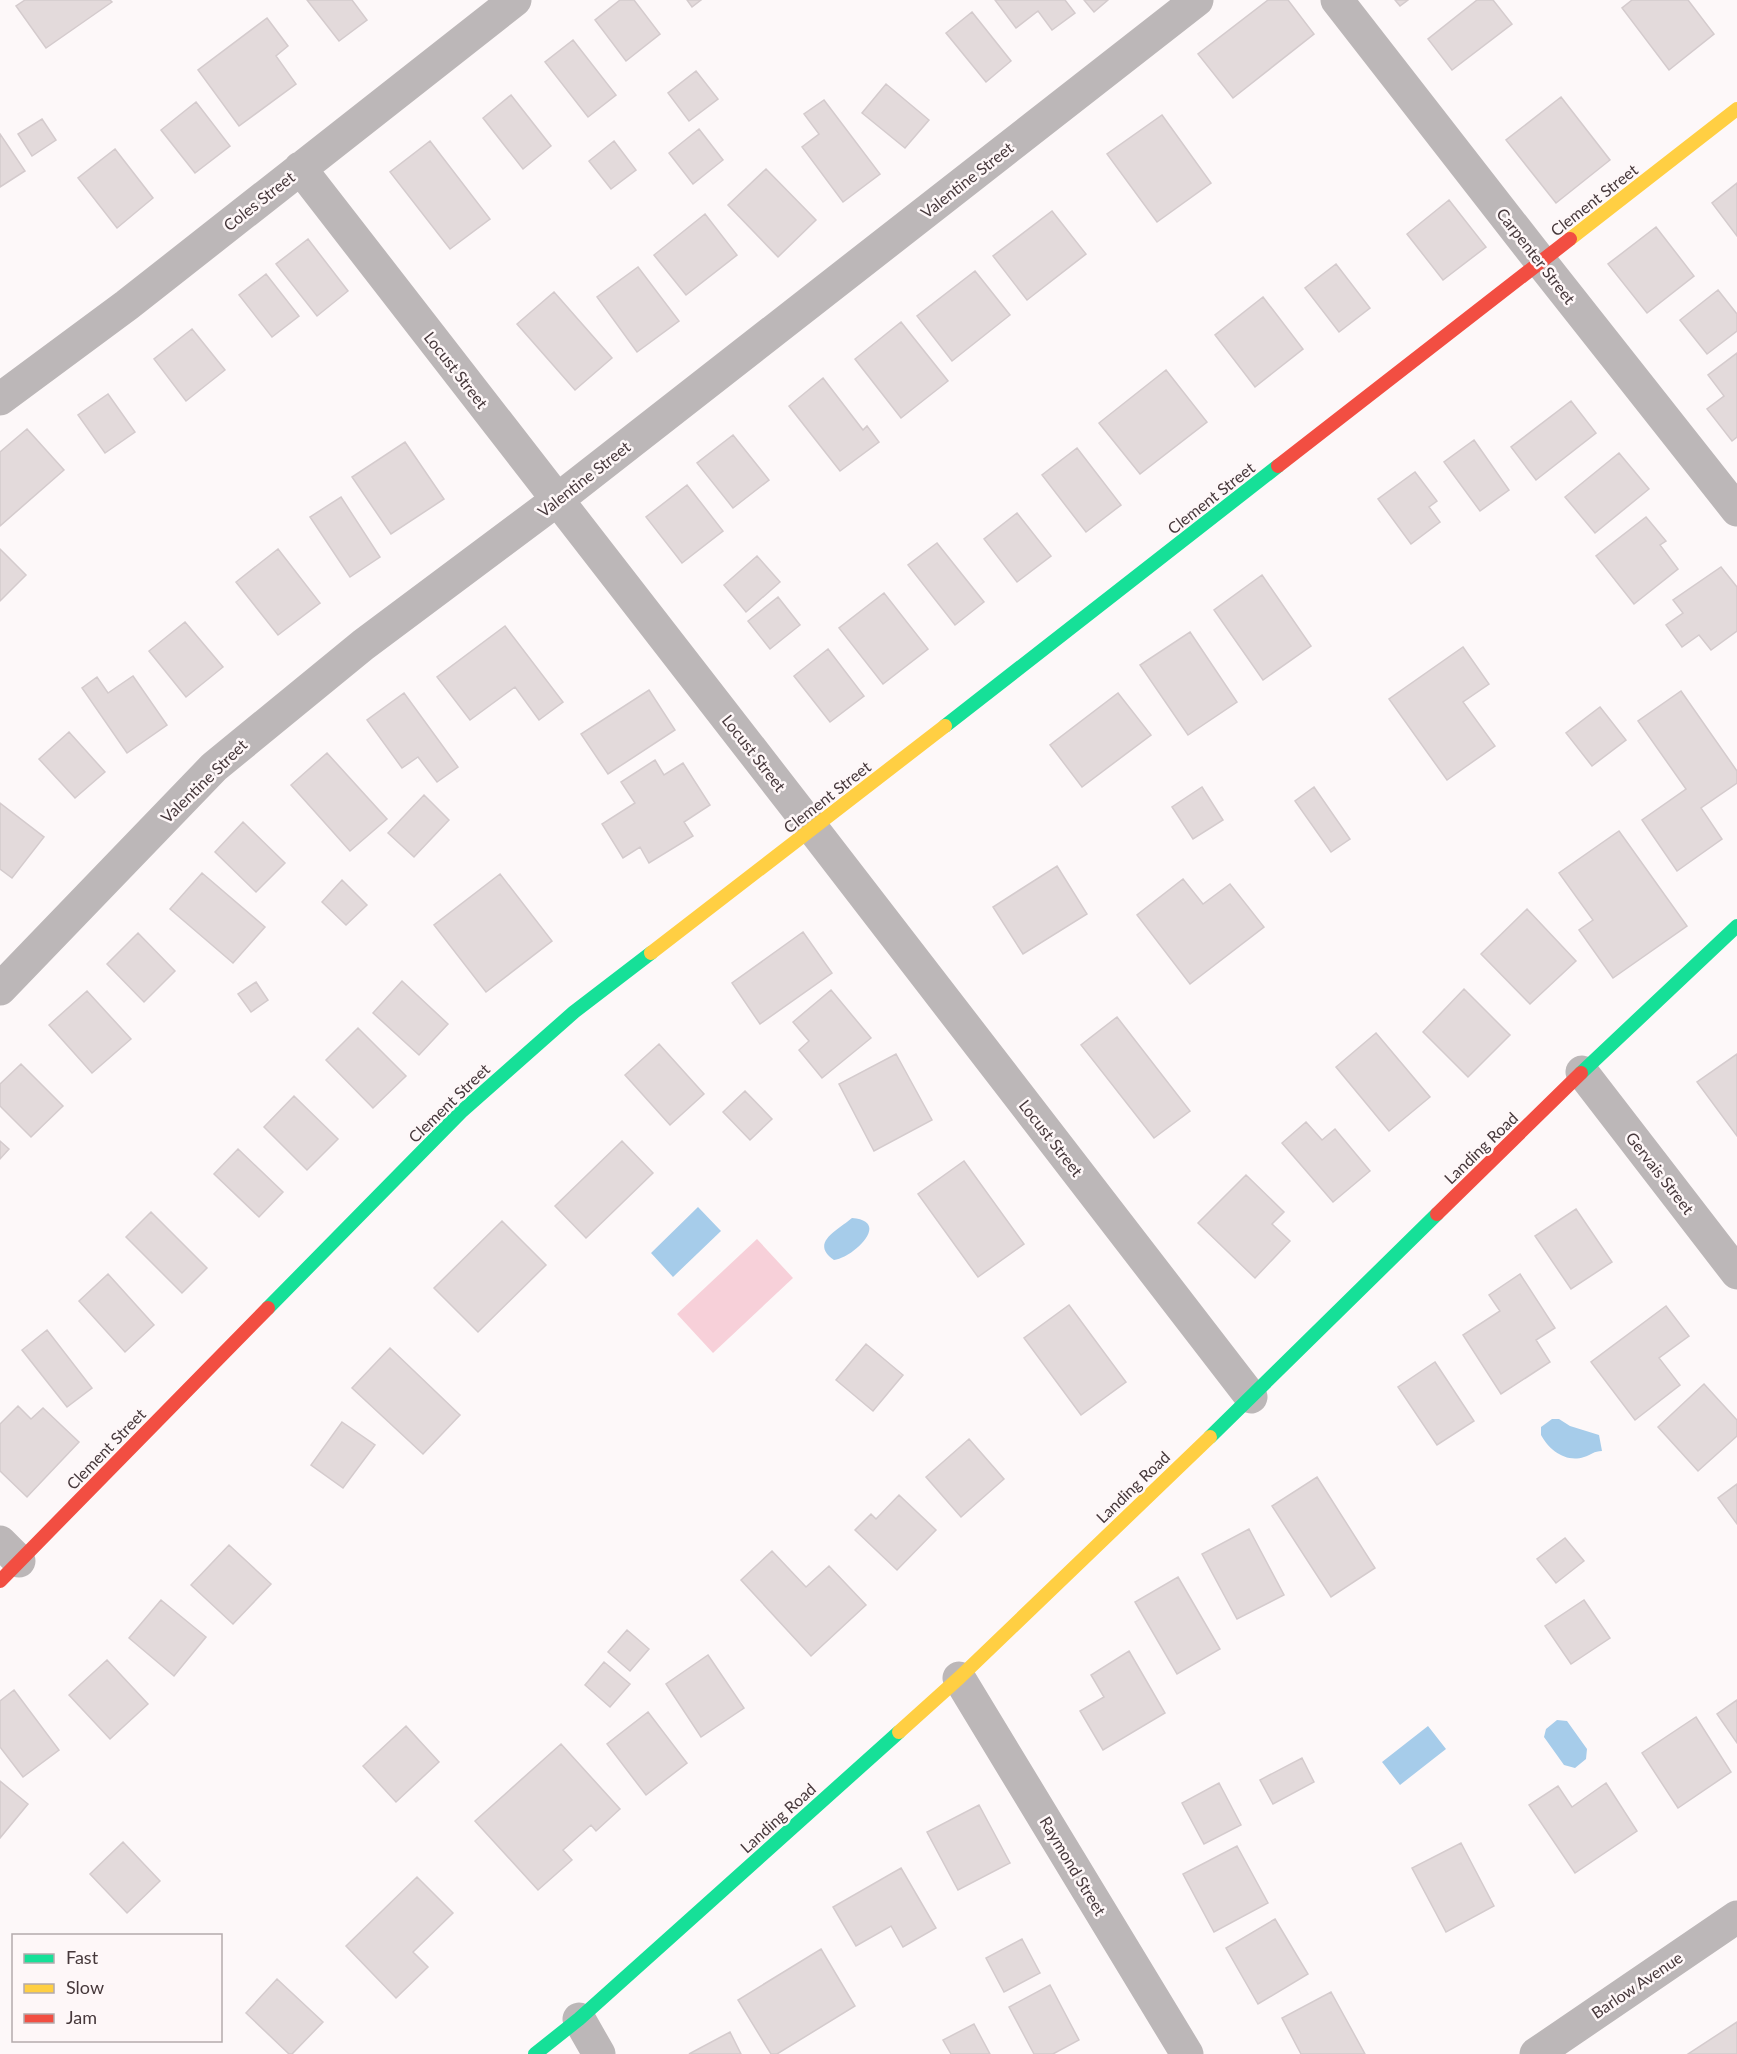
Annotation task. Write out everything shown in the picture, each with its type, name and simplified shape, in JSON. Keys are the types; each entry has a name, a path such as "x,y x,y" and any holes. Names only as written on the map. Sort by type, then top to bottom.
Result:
{"street":[{"name":"Coles Street","path":"0,399 127,305 515,0"},
{"name":"Valentine Street","path":"0,989 214,766 363,645 558,500 1197,0"},
{"name":"Carpenter Street","path":"1337,0 1737,510"},
{"name":"Clement Street","path":"6,1562 461,1112 574,1012 813,829 1737,109"},
{"name":"Locust Street","path":"300,168 1251,1397"},
{"name":"Landing Road","path":"535,2054 579,2019 959,1678 1251,1397 1582,1072 1737,926"},
{"name":"Gervais Street","path":"1582,1072 1737,1273"},
{"name":"Raymond Street","path":"959,1678 1187,2054"},
{"name":"Barlow Avenue","path":"1536,2054 1737,1917"},
{"path":"579,2019 599,2054"}],"shaded area":[{"path":"757,1239 793,1278 713,1353 677,1314"}],"water":[{"path":"698,1207 721,1231 673,1277 651,1253"},
{"path":"852,1218 863,1221 869,1226 869,1232 859,1247 842,1258 834,1260 824,1248 825,1242"},
{"path":"1552,1419 1559,1419 1570,1426 1599,1435 1602,1451 1577,1458 1559,1454 1541,1435 1541,1427"},
{"path":"1557,1720 1567,1721 1587,1749 1586,1759 1575,1768 1564,1765 1544,1737 1546,1729"},
{"path":"1428,1726 1446,1749 1400,1785 1382,1762"}],"building":[{"path":"25,0 110,0 112,2 46,48 16,6"},
{"path":"307,0 352,0 367,20 339,41"},
{"path":"620,0 634,0 660,34 626,61 595,20"},
{"path":"687,0 701,0 692,7"},
{"path":"995,0 1065,0 1075,13 1052,30 1038,11 1016,28"},
{"path":"1084,0 1108,0 1094,12"},
{"path":"1268,0 1288,0 1314,34 1233,98 1198,54"},
{"path":"1395,0 1408,0 1400,6"},
{"path":"1477,0 1493,0 1512,24 1452,70 1428,39"},
{"path":"1632,0 1688,0 1714,34 1669,70 1622,8"},
{"path":"972,12 1011,61 986,82 946,33"},
{"path":"267,18 288,46 276,56 296,84 239,126 198,70"},
{"path":"573,40 616,95 588,117 545,62"},
{"path":"696,71 718,99 689,121 668,93"},
{"path":"886,84 929,120 905,148 862,113"},
{"path":"511,95 551,146 523,169 483,118"},
{"path":"1561,97 1610,160 1556,203 1506,140"},
{"path":"824,100 880,174 843,202 802,147 819,134 804,114"},
{"path":"196,102 230,146 195,173 161,130"},
{"path":"1162,115 1211,183 1157,222 1107,154"},
{"path":"42,119 56,140 32,156 18,134"},
{"path":"699,129 723,160 693,184 669,153"},
{"path":"0,134 25,171 0,187"},
{"path":"430,141 490,219 450,249 390,172"},
{"path":"614,141 636,170 611,189 589,161"},
{"path":"115,149 153,198 117,228 78,178"},
{"path":"766,169 816,220 778,257 728,205"},
{"path":"1737,183 1737,236 1712,203"},
{"path":"1449,200 1486,247 1443,280 1407,234"},
{"path":"1052,211 1086,254 1027,300 993,256"},
{"path":"705,214 737,255 686,295 654,255"},
{"path":"1656,227 1694,276 1647,313 1608,264"},
{"path":"308,239 348,291 317,316 276,264"},
{"path":"1336,264 1370,308 1339,332 1305,288"},
{"path":"638,267 679,321 637,352 597,297"},
{"path":"975,271 1010,315 952,361 917,316"},
{"path":"266,274 299,316 272,337 239,295"},
{"path":"1718,290 1737,314 1737,331 1707,354 1680,320"},
{"path":"554,292 612,358 575,390 517,324"},
{"path":"1263,297 1303,349 1255,387 1215,335"},
{"path":"901,322 948,381 901,418 855,359"},
{"path":"192,329 225,370 186,401 154,359"},
{"path":"1737,353 1737,437 1732,441 1707,409 1724,396 1708,375"},
{"path":"1166,370 1207,422 1140,474 1099,423"},
{"path":"823,378 863,430 867,426 879,442 840,471 789,406"},
{"path":"108,394 135,432 105,453 78,415"},
{"path":"1571,401 1596,433 1536,480 1511,447"},
{"path":"27,429 64,470 0,526 0,452"},
{"path":"733,435 769,480 733,508 697,463"},
{"path":"1474,440 1509,490 1480,511 1444,462"},
{"path":"405,442 444,499 391,534 352,477"},
{"path":"1077,448 1121,505 1086,532 1042,475"},
{"path":"1619,453 1649,489 1595,533 1565,497"},
{"path":"1415,472 1437,501 1429,507 1440,522 1411,544 1378,499"},
{"path":"687,485 723,531 682,563 646,517"},
{"path":"341,497 380,557 350,577 310,517"},
{"path":"1017,513 1051,556 1017,582 984,539"},
{"path":"1646,517 1666,541 1660,545 1678,569 1634,604 1596,556"},
{"path":"937,543 984,602 955,625 908,565"},
{"path":"0,549 26,575 0,601"},
{"path":"278,549 320,603 278,635 236,582"},
{"path":"757,556 780,582 746,612 724,585"},
{"path":"1721,567 1737,587 1737,631 1711,650 1699,635 1682,647 1666,625 1683,613 1673,600"},
{"path":"1262,575 1311,646 1263,680 1214,610"},
{"path":"884,593 928,649 883,684 839,628"},
{"path":"778,597 800,625 770,649 748,621"},
{"path":"185,622 223,667 186,697 149,651"},
{"path":"505,626 563,702 539,720 515,687 470,720 437,677"},
{"path":"1190,632 1237,702 1188,735 1140,665"},
{"path":"1463,647 1489,684 1463,702 1495,746 1447,780 1389,699"},
{"path":"828,649 864,696 830,722 794,676"},
{"path":"133,676 167,725 127,753 82,688 97,677 108,693"},
{"path":"649,690 675,730 608,774 581,734"},
{"path":"1681,691 1737,771 1737,783 1701,808 1722,839 1677,871 1642,820 1686,789 1638,721"},
{"path":"404,693 458,767 437,782 418,757 402,768 367,720"},
{"path":"1118,693 1151,735 1082,787 1050,745"},
{"path":"1600,707 1626,740 1592,766 1566,733"},
{"path":"69,732 105,772 75,798 39,759"},
{"path":"327,753 387,819 350,851 291,785"},
{"path":"655,760 664,775 683,763 710,805 684,822 693,836 649,863 640,847 623,858 602,824 635,803 621,782"},
{"path":"1202,787 1223,820 1193,839 1172,807"},
{"path":"1314,787 1350,839 1331,852 1295,801"},
{"path":"424,795 449,820 414,857 388,833"},
{"path":"0,803 44,837 12,878 0,869"},
{"path":"243,822 285,863 256,892 215,852"},
{"path":"1619,831 1687,926 1613,978 1579,930 1593,920 1559,873"},
{"path":"1057,866 1087,914 1023,954 993,907"},
{"path":"202,873 265,927 233,963 170,909"},
{"path":"500,874 552,941 486,992 434,925"},
{"path":"1183,879 1203,904 1230,884 1264,927 1190,984 1137,915"},
{"path":"342,880 367,905 346,925 322,902"},
{"path":"1527,909 1576,961 1530,1004 1481,954"},
{"path":"803,932 832,973 760,1024 732,983"},
{"path":"138,933 175,971 144,1002 107,964"},
{"path":"402,981 448,1024 419,1055 373,1013"},
{"path":"256,982 268,1000 251,1012 238,994"},
{"path":"1464,989 1510,1035 1468,1077 1423,1032"},
{"path":"831,990 871,1038 822,1078 799,1050 809,1041 793,1022"},
{"path":"87,991 131,1039 92,1073 49,1025"},
{"path":"1117,1017 1190,1111 1154,1138 1081,1045"},
{"path":"358,1028 406,1076 373,1108 326,1060"},
{"path":"1376,1033 1430,1097 1389,1131 1336,1067"},
{"path":"659,1044 704,1094 670,1125 625,1075"},
{"path":"896,1054 932,1120 874,1151 839,1084"},
{"path":"1737,1054 1737,1136 1697,1082"},
{"path":"21,1064 63,1106 31,1137 0,1106 0,1084"},
{"path":"745,1091 772,1119 750,1140 723,1112"},
{"path":"294,1096 338,1139 307,1170 264,1127"},
{"path":"1306,1122 1322,1140 1335,1129 1370,1171 1333,1202 1282,1143"},
{"path":"0,1141 9,1149 0,1159"},
{"path":"622,1141 653,1173 586,1238 555,1206"},
{"path":"238,1149 283,1192 259,1217 214,1174"},
{"path":"964,1161 1024,1244 978,1277 918,1194"},
{"path":"1246,1175 1284,1212 1272,1224 1290,1241 1255,1278 1198,1223"},
{"path":"1576,1209 1612,1262 1571,1289 1535,1236"},
{"path":"151,1212 207,1268 182,1293 126,1237"},
{"path":"502,1221 546,1265 478,1332 434,1288"},
{"path":"108,1274 154,1325 125,1352 79,1301"},
{"path":"1520,1274 1555,1328 1536,1340 1550,1362 1501,1394 1463,1335 1500,1311 1489,1295"},
{"path":"1069,1305 1126,1382 1081,1415 1024,1338"},
{"path":"1666,1306 1689,1336 1659,1358 1680,1385 1635,1420 1591,1362"},
{"path":"47,1330 92,1388 67,1407 22,1350"},
{"path":"866,1344 903,1375 873,1411 836,1380"},
{"path":"390,1348 460,1415 423,1454 352,1388"},
{"path":"1435,1362 1474,1421 1437,1445 1398,1387"},
{"path":"1704,1384 1737,1420 1737,1436 1698,1471 1658,1427"},
{"path":"18,1406 31,1419 43,1408 79,1442 27,1497 0,1471 0,1424"},
{"path":"342,1422 375,1445 343,1488 311,1465"},
{"path":"969,1439 1004,1479 961,1517 926,1477"},
{"path":"1317,1477 1375,1568 1331,1597 1272,1506"},
{"path":"1737,1484 1737,1524 1718,1498"},
{"path":"899,1495 936,1530 897,1570 855,1530 871,1514 876,1519"},
{"path":"1249,1529 1284,1595 1237,1619 1202,1554"},
{"path":"1565,1538 1584,1561 1556,1583 1537,1559"},
{"path":"229,1545 271,1584 233,1624 191,1585"},
{"path":"772,1551 806,1587 829,1566 866,1605 811,1656 741,1580"},
{"path":"1178,1577 1220,1649 1177,1674 1135,1602"},
{"path":"161,1600 206,1637 174,1676 129,1638"},
{"path":"1584,1600 1610,1638 1571,1664 1545,1626"},
{"path":"627,1630 649,1649 630,1671 608,1652"},
{"path":"1129,1651 1165,1713 1103,1750 1080,1711 1104,1697 1091,1675"},
{"path":"708,1655 744,1708 701,1737 666,1684"},
{"path":"107,1660 148,1704 110,1739 69,1695"},
{"path":"604,1662 630,1684 610,1707 585,1685"},
{"path":"14,1690 59,1750 23,1777 0,1747 0,1701"},
{"path":"1737,1700 1737,1743 1717,1714"},
{"path":"648,1712 687,1763 646,1795 607,1744"},
{"path":"1696,1717 1731,1772 1678,1808 1642,1753"},
{"path":"406,1726 439,1762 396,1802 363,1766"},
{"path":"561,1744 620,1809 596,1831 591,1825 563,1850 572,1860 538,1890 475,1821"},
{"path":"1302,1758 1314,1782 1273,1804 1260,1780"},
{"path":"0,1781 28,1804 0,1838"},
{"path":"1219,1783 1241,1825 1204,1844 1182,1803"},
{"path":"1606,1783 1637,1831 1575,1873 1529,1805 1558,1786 1572,1807"},
{"path":"979,1805 1010,1863 958,1890 927,1832"},
{"path":"123,1842 160,1881 127,1913 90,1874"},
{"path":"1461,1843 1494,1906 1446,1932 1412,1868"},
{"path":"1237,1846 1268,1903 1214,1932 1183,1874"},
{"path":"901,1868 936,1928 903,1947 891,1926 856,1946 833,1907"},
{"path":"417,1877 453,1913 413,1952 428,1967 396,1998 346,1946"},
{"path":"1275,1919 1308,1974 1258,2004 1226,1948"},
{"path":"1022,1939 1040,1973 1004,1992 986,1958"},
{"path":"821,1949 855,2006 777,2054 771,2054 738,2000"},
{"path":"277,1979 323,2022 292,2054 289,2054 246,2013"},
{"path":"1050,1985 1079,2040 1053,2054 1034,2054 1009,2007"},
{"path":"1331,1992 1365,2054 1301,2054 1282,2018"},
{"path":"1737,2022 1737,2054 1688,2054"},
{"path":"974,2024 990,2054 951,2054 943,2040"},
{"path":"730,2032 741,2054 689,2054"}],"traffic: fast":[{"path":"945,726 1278,466"},
{"path":"1581,1073 1737,926"},
{"path":"268,1308 461,1112 574,1012 651,953"},
{"path":"1210,1437 1437,1214"},
{"path":"535,2054 579,2019 899,1732"}],"traffic: slow":[{"path":"1570,239 1737,109"},
{"path":"651,953 945,726"},
{"path":"899,1732 959,1678 1210,1437"}],"traffic: jam":[{"path":"1278,466 1570,239"},
{"path":"1437,1214 1581,1073"},
{"path":"0,1581 268,1308"}]}
